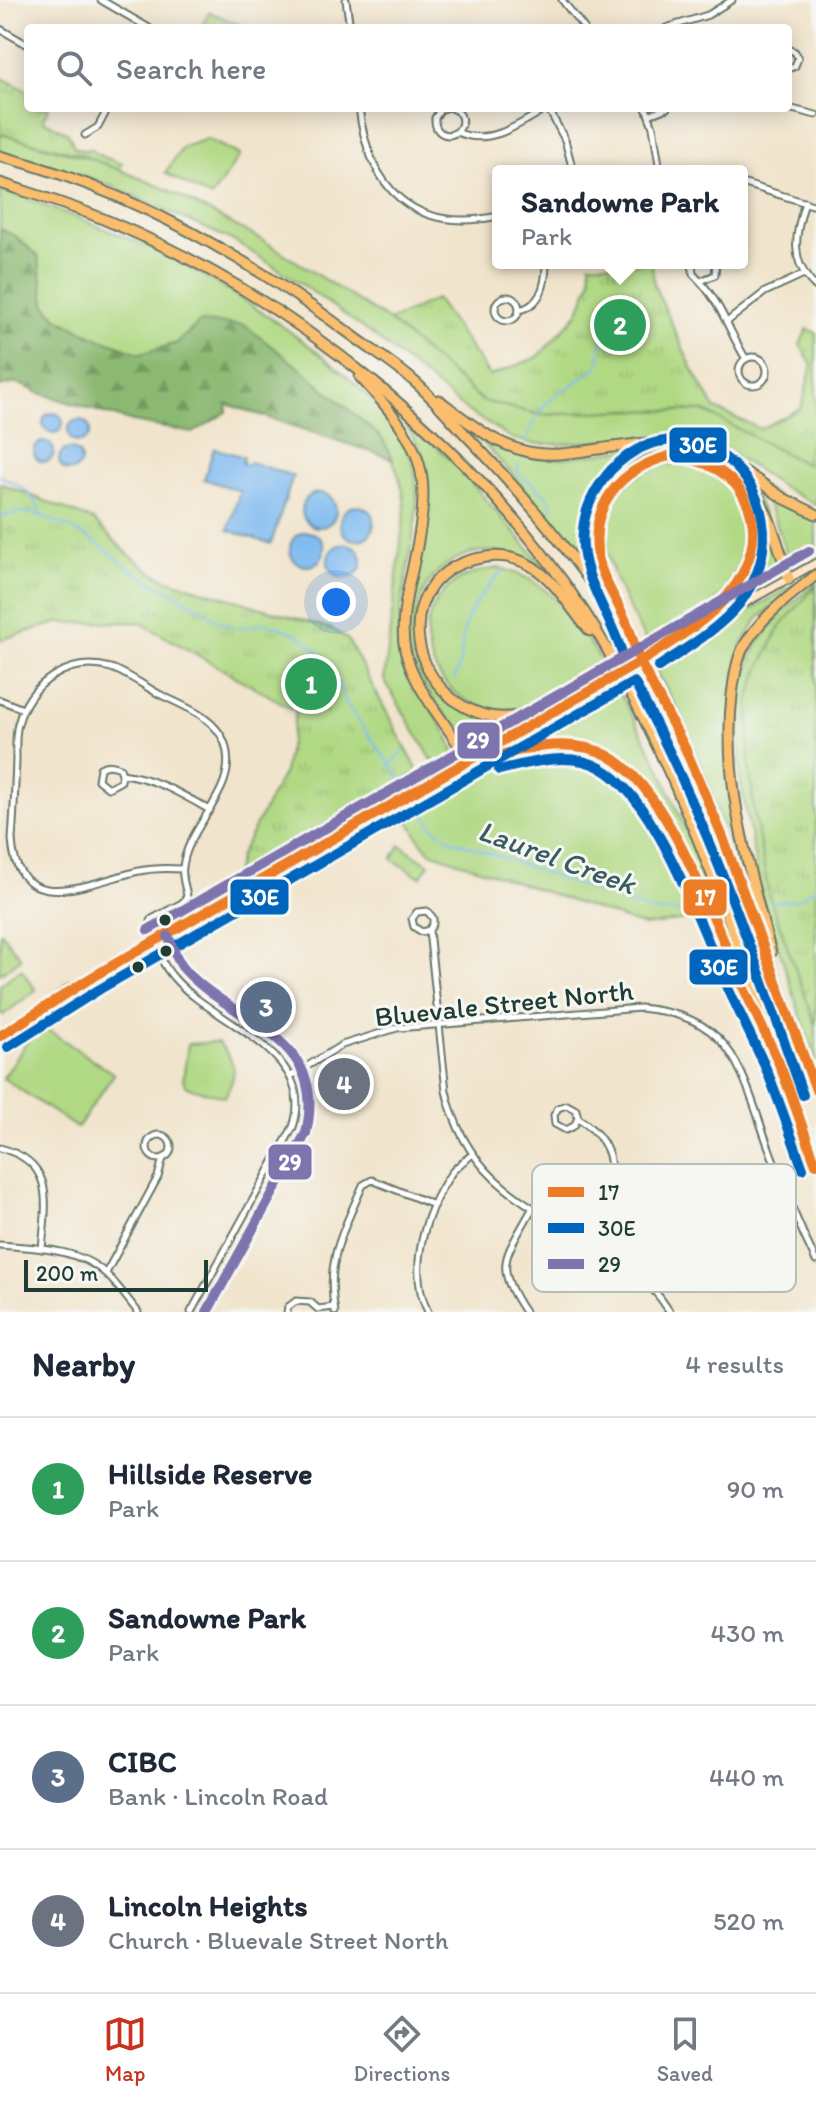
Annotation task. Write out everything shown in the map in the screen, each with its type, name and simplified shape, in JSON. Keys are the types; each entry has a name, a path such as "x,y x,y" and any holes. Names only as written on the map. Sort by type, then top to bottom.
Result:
{"highway":[{"path":"0,156 112,195 214,244 310,304 478,430 503,444 534,453 567,453 667,442 701,446 739,467 783,498 816,514"},
{"path":"0,183 109,221 183,256 265,303 394,398 440,440 547,560 604,646 644,719 681,801 719,896 816,1164"},
{"path":"341,357 392,412 406,432 420,463 425,489 408,589 405,649 414,675 459,742 465,764 521,749 556,745 584,747 609,756 631,772 653,800 698,885 778,1063"},
{"path":"415,382 511,482 561,542 636,653 673,723 709,802 816,1090"},
{"path":"636,653 630,630 613,597 599,558 597,519 606,497 624,474 651,459 669,456 716,466 740,489 748,505 754,538 747,569 725,599 661,650"},
{"path":"739,467 762,505 789,579"},
{"path":"559,710 514,717 488,716 460,705 438,686 424,663 417,638 425,600 433,586 447,571 464,561 488,556 510,557 531,565 547,577 604,646"},
{"path":"786,1007 746,862 733,786 729,723 734,677 743,649 768,614 816,575"}],"main road":[{"path":"0,1036 68,989 816,563"}],"street":[{"path":"101,0 142,24"},
{"path":"113,7 117,0"},
{"path":"346,0 349,24"},
{"path":"562,0 581,24"},
{"path":"679,24 708,15 732,0"},
{"path":"0,29 24,43"},
{"path":"792,51 798,58 792,67"},
{"path":"792,109 816,115"},
{"path":"85,135 98,127 106,112"},
{"path":"360,112 364,141 373,165 380,177 412,207 434,217 459,221 492,217"},
{"path":"441,112 436,115 437,129 446,135 461,128 462,117 459,112"},
{"path":"457,132 468,138 482,138 505,131 540,112"},
{"path":"549,112 565,140 571,165"},
{"path":"648,112 659,165"},
{"path":"649,115 657,112"},
{"path":"748,185 816,206"},
{"path":"805,202 794,246 804,274 816,287"},
{"path":"519,310 528,309 537,300 544,284 545,269"},
{"path":"693,269 693,274 702,280 728,321 746,359"},
{"path":"702,280 715,275 716,269"},
{"path":"728,321 765,292 804,274"},
{"path":"508,297 518,303 519,310 516,317 506,321 499,319 495,309 498,301 508,297"},
{"path":"756,357 764,362 767,374 761,383 753,385 742,380 739,368 746,359 756,357"},
{"path":"182,869 142,871 58,892 32,882 23,873 13,853 12,839 17,728 23,709 39,686 53,674 86,666 111,668 213,723 224,742 229,764 223,784 191,844 182,869 187,897 182,903 152,919 148,928 174,979 277,1057 291,1076 299,1103 293,1127 191,1312"},
{"path":"0,700 23,709"},
{"path":"106,765 120,768 122,774 121,781 108,788 98,780 100,768 106,765"},
{"path":"122,774 161,784 210,810"},
{"path":"429,930 422,932 414,927 412,919 417,912 424,910 431,914 433,924 429,930 449,1105 473,1154 501,1185 532,1209 507,1255 505,1272 509,1288 525,1312"},
{"name":"Bluevale Street North","path":"291,1076 327,1053 397,1028 640,1008 670,1011 706,1028 719,1038 736,1062 775,1164"},
{"path":"578,1118 574,1126 566,1130 558,1127 553,1119 555,1111 563,1105 573,1107 578,1118 594,1129 605,1143 610,1164"},
{"path":"106,1273 158,1177 163,1158 170,1152 171,1145 166,1137 156,1135 148,1141 148,1151 154,1158 163,1158"},
{"path":"0,1148 17,1152 35,1166 44,1181 46,1207 42,1249"},
{"path":"428,1312 422,1300 420,1259 434,1205 451,1173 473,1154"},
{"path":"287,1312 296,1301 310,1302 317,1311 334,1310 331,1279 335,1249 363,1185 372,1180 434,1205"},
{"name":"Bluevale Street North","path":"796,1218 816,1261"},
{"path":"0,1245 42,1249 84,1260 106,1273 138,1312"},
{"path":"653,1292 670,1312"}],"green space":[{"path":"209,12 238,24 203,24"},
{"path":"0,77 24,89 24,112 47,112 43,120 68,133 74,147 91,149 122,164 119,170 80,154 0,134"},
{"path":"0,134 99,161 168,190 266,242 389,321 483,401 541,415 624,410 704,411 816,467 816,505 782,487 717,443 683,434 562,444 533,444 511,438 466,410 374,336 303,285 236,242 112,186 0,152"},
{"path":"207,139 240,155 211,198 165,173 183,147"},
{"path":"0,191 18,195 153,249 219,285 300,339 339,370 398,431 412,460 417,505 402,599 399,646 409,675 448,736 453,757 441,764 432,760 384,680 405,509 398,472 382,438 200,322 177,343 141,354 90,335 57,318 45,303 38,256 15,236 0,229"},
{"path":"0,229 15,236 38,256 45,304 57,318 90,335 141,354 177,343 200,322 244,325 382,438 393,459 227,404 227,412 193,433 133,422 19,384 0,387"},
{"path":"590,269 653,269 654,285 691,366 715,409 761,429 801,408 812,365 800,345 807,329 816,333 816,426 805,464 704,411 624,410 541,415 483,401 389,321 436,299 490,376 538,357 578,313 591,280"},
{"path":"404,416 456,465 541,563 492,551 455,559 429,583 415,616 416,652 432,686 464,711 515,721 469,746 424,686 408,647 409,599 425,526 428,479 421,451 401,419"},
{"path":"478,434 516,453 546,458 668,445 692,447 715,454 734,469 756,497 782,573 730,604 750,568 751,503 736,479 716,463 693,454 670,451 647,456 626,466 608,481 596,502 590,535 601,581 598,583 555,525 476,436"},
{"path":"665,464 690,465 710,473 725,485 742,517 744,536 742,555 735,574 718,599 699,614 647,643 611,567 606,541 607,517 616,496 634,478"},
{"path":"0,483 93,520 126,552 168,580 332,629 348,640 418,771 234,881 239,857 284,772 296,711 139,622 57,623 0,640"},
{"path":"762,486 787,504 816,518 816,553 791,568 777,525 760,488"},
{"path":"499,568 534,582 561,605 605,666 555,696 523,708 488,708 460,696 440,676 429,650 428,623 439,598 462,578"},
{"path":"816,583 816,1063 761,894 740,778 739,714 743,682 756,646 782,612"},
{"path":"793,585 795,587 758,619 741,646 727,752 729,789 747,877 743,879 688,732 655,667"},
{"path":"816,586 816,1026 769,896 754,812 749,761 749,701 759,670 780,626"},
{"path":"618,689 659,766 718,907 713,908 652,792 590,746 514,746"},
{"path":"533,754 584,758 618,775 634,791 661,832 700,918 644,926 430,852 421,842 404,812 476,774"},
{"path":"400,845 429,864 420,877 392,859"},
{"path":"0,933 21,958 0,974"},
{"path":"21,969 36,990 3,1015 0,1011 0,985"},
{"path":"39,1024 114,1074 77,1128 3,1078"},
{"path":"218,1042 234,1068 225,1097 187,1087 183,1079 188,1044"}],"water":[{"path":"49,413 57,413 63,423 57,433 49,433 43,427 43,419"},
{"path":"79,420 90,431 79,442 68,431"},
{"path":"40,442 48,442 54,452 48,462 40,462 34,456 34,448"},
{"path":"214,448 244,457 242,463 248,465 250,462 293,476 271,544 228,530 240,491 204,479"},
{"path":"70,449 81,460 70,471 59,460"},
{"path":"319,493 331,498 336,510 331,522 319,527 307,522 302,510 307,498"},
{"path":"357,506 369,511 374,523 369,535 357,540 345,535 340,523 345,511"},
{"path":"307,532 319,537 324,549 319,561 307,566 295,561 290,549 295,537"},
{"path":"345,544 357,549 362,561 357,573 345,578 333,573 328,561 333,549"}],"waterway":[{"path":"526,443 531,427 546,405 599,365 601,344 613,306"},
{"path":"518,465 518,474 545,494 552,510"},
{"path":"0,476 26,491 41,515"},
{"path":"0,516 23,512 71,528 104,548 132,571 221,623 240,628 267,623 298,634 329,661 347,705 404,784"},
{"path":"454,679 470,614 501,572"},
{"path":"391,764 404,750"},
{"name":"Laurel Creek","path":"420,808 435,829 447,838 651,911 694,913"},
{"name":"Laurel Creek","path":"771,902 797,900 816,887"}],"transit line":[{"name":"30E","path":"623,656 585,563 583,530 589,505 611,470 643,447 676,440 708,447 735,466 754,493 763,527 760,564 732,612 658,667"},
{"name":"17","path":"669,456 697,461 719,471 736,486 748,504 753,525 752,548 743,572 720,605 687,632 640,662 628,626 600,566 596,538 598,521 612,492 623,480 636,470 669,456"},
{"name":"29","path":"148,930 809,551"},
{"name":"17","path":"0,1036 94,976 640,662"},
{"name":"17","path":"640,662 685,748 722,835 816,1090"},
{"name":"30E","path":"8,1047 100,989 634,682 705,833 803,1095"},
{"name":"17","path":"496,756 568,745 596,750 630,772 650,795 685,854 700,887 778,1061 816,1164"},
{"name":"30E","path":"499,770 551,760 577,760 601,768 621,783 639,805 688,894 767,1071 803,1169"},
{"name":"29","path":"168,936 185,970 205,989 273,1035 291,1053 304,1074 309,1100 306,1133 207,1312"}],"place":[{"name":"Sandowne Park","path":"620,325"},
{"name":"Hillside Reserve","path":"311,684"},
{"name":"CIBC","path":"266,1007"},
{"name":"Lincoln Heights","path":"344,1084"}]}
